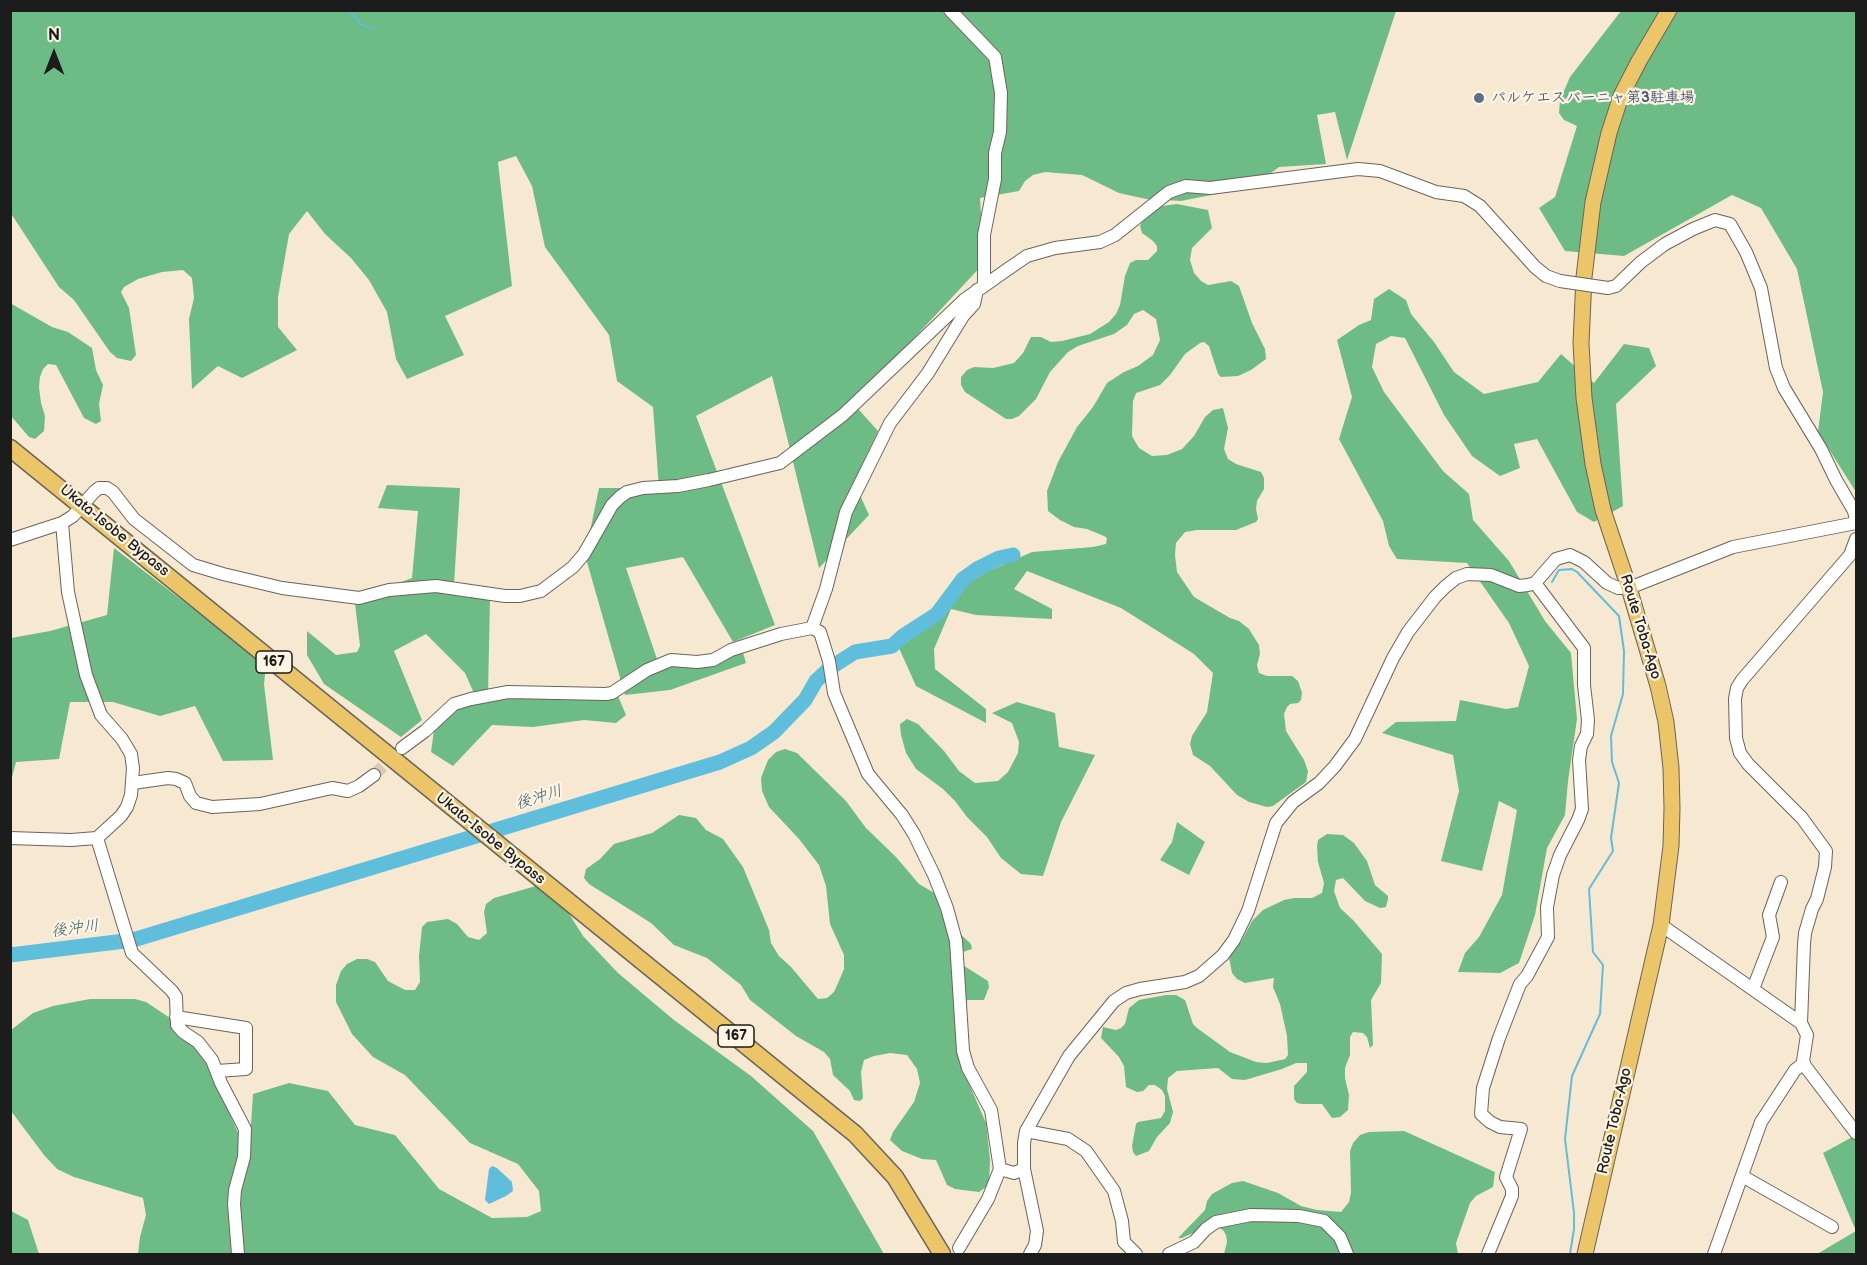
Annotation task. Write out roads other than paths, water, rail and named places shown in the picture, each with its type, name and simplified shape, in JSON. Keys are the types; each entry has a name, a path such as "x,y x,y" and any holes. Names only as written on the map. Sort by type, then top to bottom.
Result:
{"highway":[{"name":"Ukata-Isobe Bypass","path":"10,448 855,1134 895,1177 942,1254"}],"main road":[{"name":"Route Toba-Ago","path":"1585,1254 1661,925 1671,846 1671,768 1658,686 1603,510 1593,464 1584,398 1581,343 1584,277 1593,202 1609,133 1621,96 1669,10"}],"street":[{"path":"812,628 846,512 890,423 928,373 963,316 974,304 981,288 984,235 995,179 995,153 1000,132 1001,93 995,57 950,10"},
{"path":"10,540 62,523 83,506 99,488 107,488 113,492 134,519 194,565 223,574 282,588 359,598 389,590 436,586 520,596 542,591 573,567 584,554 612,505 627,492 709,480 780,462 843,415 964,300 1027,256 1055,248 1100,242 1115,235 1169,192 1186,186 1210,188 1358,169 1380,171 1436,192 1464,196 1480,206 1535,267 1546,276 1560,281 1608,288 1616,286 1641,262 1665,244 1693,228 1715,220 1730,224 1742,243 1761,288 1776,368 1784,388 1821,449 1854,511 1857,522 1733,547 1629,588 1618,588 1607,584 1584,562 1570,555 1556,559 1535,583 1519,586 1491,575 1467,574 1456,578 1434,597 1408,632 1393,658 1355,739 1335,766 1319,783 1293,802 1276,823 1248,911 1234,940 1223,955 1199,976 1185,982 1126,993 1114,1001 1069,1056 1026,1131 1024,1169 1037,1231 1035,1245 1030,1254"},
{"path":"10,838 70,840 97,838 121,816 127,807 133,783 131,754 122,739 101,715 86,675 68,592 62,523"},
{"path":"1801,1023 1805,933 1826,867 1826,851 1803,818 1748,764 1740,753 1736,738 1735,699 1737,688 1742,680 1851,555 1857,539"},
{"path":"1488,1254 1512,1196 1512,1189 1506,1177 1521,1129 1500,1126 1490,1122 1481,1114 1483,1088 1520,984 1533,967 1548,937 1547,908 1553,875 1582,809 1579,760 1581,746 1587,734 1588,720 1584,685 1584,648 1535,583"},
{"path":"402,748 425,731 454,704 462,701 508,692 612,693 647,670 671,660 697,662 713,660 731,650 781,634 812,628 820,632 824,640 834,693 868,774 902,814 914,834 947,908 958,956 963,1051 968,1068 991,1110 1000,1169 988,1199 959,1248"},
{"path":"133,783 168,778 177,779 184,783 196,803 212,807 260,804 332,788 348,791 374,775"},
{"path":"97,838 132,953 176,997 177,1025 198,1042 212,1060 245,1129 244,1156 235,1190 234,1204 238,1254"},
{"path":"1753,989 1773,937 1769,915 1781,882"},
{"path":"1661,925 1801,1023 1807,1035 1804,1063 1857,1133"},
{"path":"176,1017 246,1028 246,1069 217,1071"},
{"path":"1714,1254 1764,1117 1795,1070 1804,1063"},
{"path":"1026,1131 1068,1139 1086,1152 1114,1191 1122,1221 1124,1242 1136,1254"},
{"path":"1000,1169 1014,1173 1024,1169"},
{"path":"1742,1176 1832,1227"},
{"path":"1169,1254 1194,1242 1216,1222 1251,1215 1299,1216 1324,1221 1335,1230 1347,1254"}],"water":[{"path":"492,1166 512,1182 513,1191 489,1204 485,1200 489,1169"}],"waterway":[{"path":"348,10 362,25 374,28"},
{"name":"後沖川","path":"10,955 133,940 720,762 751,748 774,732 805,700 816,681 830,668 855,652 892,646 937,614 963,579 999,558 1013,555"},
{"path":"1552,582 1559,570 1572,569 1577,572 1619,616 1624,651 1623,694 1611,736 1612,762 1619,783 1611,838 1613,851 1589,889 1593,952 1603,965 1600,1014 1572,1076 1565,1139 1574,1213 1570,1254"}],"tunnel":[{"path":"374,775 397,753"}],"place":[{"name":"パルケエスパーニャ第3駐車場","path":"1479,98"}]}
